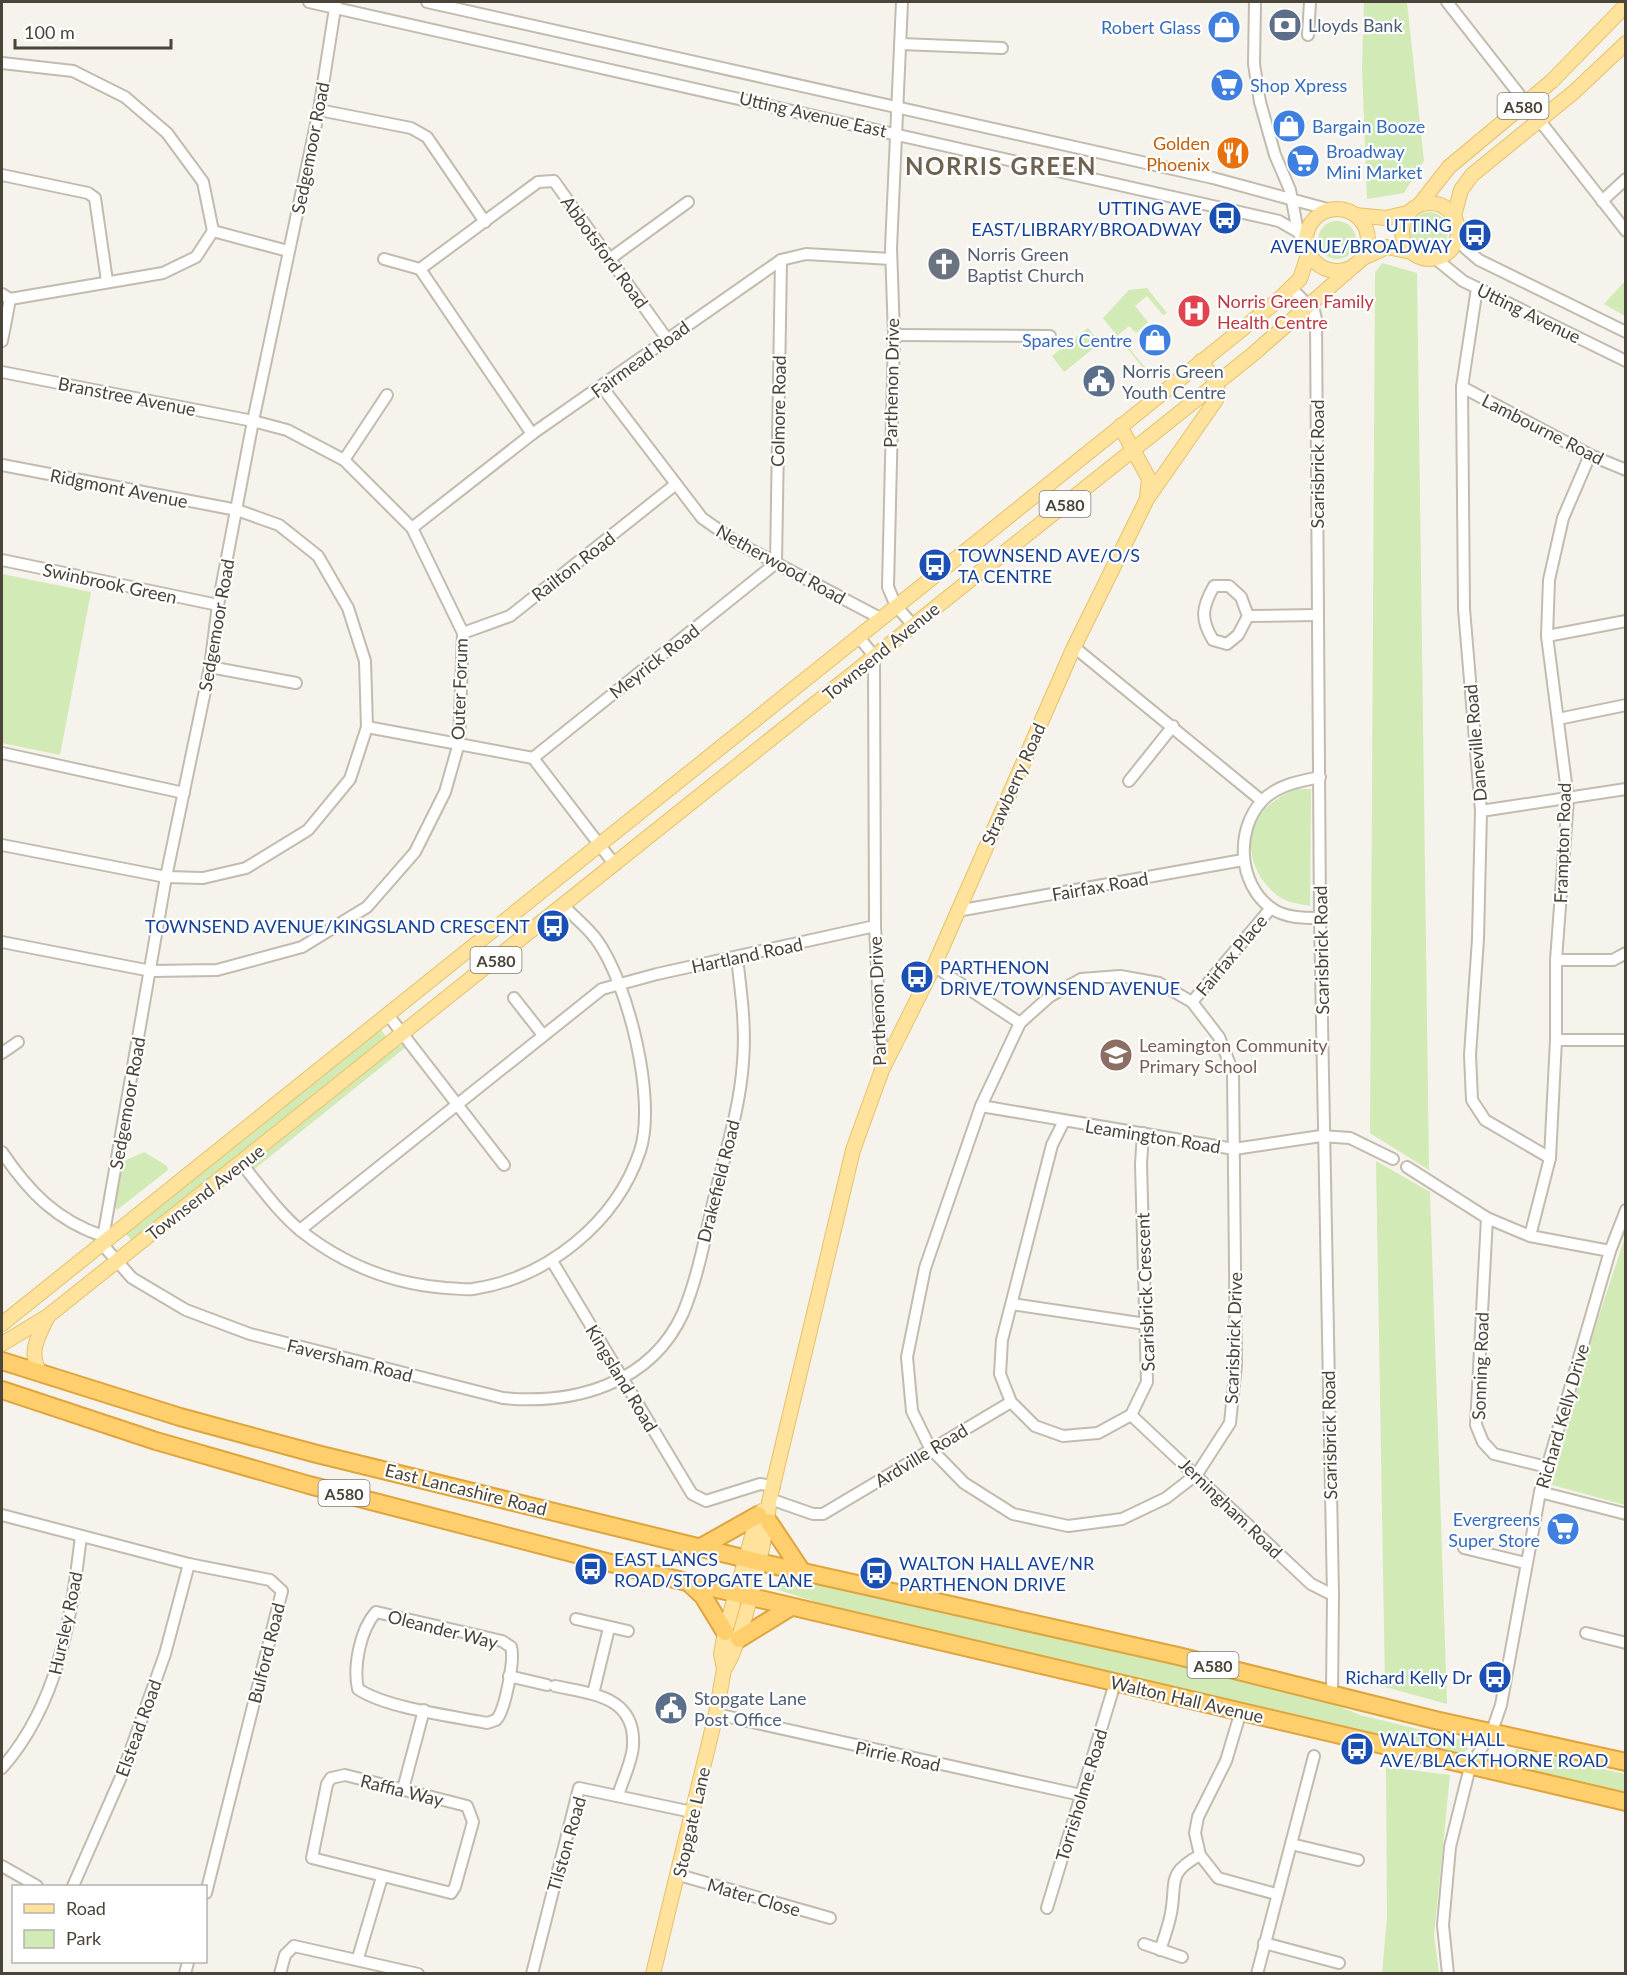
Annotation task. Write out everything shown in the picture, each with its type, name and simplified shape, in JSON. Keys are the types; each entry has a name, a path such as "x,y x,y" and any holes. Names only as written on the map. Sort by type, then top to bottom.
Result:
{"highway":[{"name":"East Lancashire Road","path":"2,1361 180,1417 317,1454 752,1561"},
{"name":"East Lancashire Road","path":"2,1390 156,1441 309,1485 690,1583 742,1594"},
{"path":"701,1547 768,1505 801,1570"},
{"name":"A580","path":"752,1561 801,1570 1166,1653 1626,1762"},
{"path":"690,1583 703,1596 732,1636 791,1607"},
{"name":"Walton Hall Avenue","path":"742,1594 1626,1802"}],"main road":[{"name":"A580","path":"1360,261 1341,271 1332,270 1315,261 1308,249 1310,225 1317,217 1331,210 1346,210 1356,215 1386,218 1407,213 1420,204 1449,167 1526,104 1626,5"},
{"name":"A580","path":"1458,236 1454,216 1461,190 1472,175 1539,120 1626,43"},
{"path":"1420,204 1440,204 1454,216"},
{"path":"1407,213 1401,229 1402,238 1411,252"},
{"path":"1356,215 1367,232 1368,246 1360,261"},
{"path":"1436,259 1450,251 1458,236"},
{"name":"Townsend Avenue","path":"2,1344 48,1316 564,906 1310,306 1360,261 1379,248 1387,247 1411,252"},
{"name":"Townsend Avenue","path":"2,1324 103,1240 388,1016 880,618 1292,289 1304,272 1308,249"},
{"name":"A580","path":"1411,252 1418,257 1436,259"},
{"path":"1201,361 1216,382"},
{"name":"Strawberry Road","path":"882,1070 934,966 1074,647 1147,499 1216,400 1218,394 1216,382"},
{"path":"1120,426 1149,479 1147,499"},
{"name":"Parthenon Drive","path":"752,1561 768,1505 853,1150 882,1070"},
{"path":"41,1374 35,1366 34,1348 48,1316"},
{"name":"Stopgate Lane","path":"653,1974 679,1875 724,1669 731,1660 732,1636 752,1561"}],"street":[{"name":"Utting Avenue East","path":"309,2 335,4 1279,220 1298,232 1308,249"},
{"name":"Utting Avenue East","path":"427,2 898,107 1290,198 1331,210"},
{"name":"Parthenon Drive","path":"902,2 891,260 894,335 888,587 896,606 913,625"},
{"path":"1255,2 1254,56 1260,102 1290,198 1298,232"},
{"path":"1308,35 1310,2"},
{"path":"1447,2 1626,231"},
{"name":"Sedgemoor Road","path":"103,1240 166,877 210,667 219,605 254,421 319,110 335,4"},
{"path":"901,44 1002,48"},
{"path":"2,63 73,71 125,97 167,133 203,182 213,231 196,257 163,273 6,297 2,341"},
{"path":"319,110 411,128 427,136 485,222"},
{"path":"2,175 88,193 95,198 107,280"},
{"path":"1602,201 1626,179"},
{"name":"Abbotsford Road","path":"420,268 538,182 554,181 667,339"},
{"path":"611,258 688,202"},
{"path":"213,231 288,251"},
{"name":"Utting Avenue","path":"1458,236 1465,248 1479,260 1626,332"},
{"name":"Fairmead Road","path":"412,528 532,434 780,260 806,254 891,260"},
{"path":"384,259 420,268 532,434"},
{"name":"Utting Avenue","path":"1436,259 1454,275 1477,288 1626,361"},
{"name":"Colmore Road","path":"776,562 780,260"},
{"name":"Daneville Road","path":"1477,288 1462,387 1464,609 1481,811 1478,939 1470,1055 1472,1100 1485,1120 1550,1158"},
{"path":"1292,289 1310,306"},
{"name":"Scarisbrick Road","path":"1310,306 1316,319 1320,918 1326,1136 1334,1656 1332,1694"},
{"path":"894,335 1050,336"},
{"name":"Branstree Avenue","path":"2,372 254,421"},
{"name":"Netherwood Road","path":"602,387 702,518 736,542 880,618"},
{"name":"Lambourne Road","path":"1462,387 1590,455 1626,470"},
{"path":"344,460 387,395"},
{"name":"Outer Forum","path":"2,942 151,971 218,970 302,947 367,907 415,852 445,792 459,743 463,633 412,528 344,460 287,430 254,421"},
{"name":"Frampton Road","path":"1530,1236 1550,1158 1557,1040 1556,960 1568,799 1547,636 1549,580 1563,518 1590,455"},
{"name":"Ridgmont Avenue","path":"2,465 237,510 279,525 318,556 348,608 365,661 367,727 350,779 308,830 246,868 203,878 166,877 2,845"},
{"name":"Railton Road","path":"463,633 510,616 676,484"},
{"name":"Swinbrook Green","path":"2,560 219,605"},
{"name":"Meyrick Road","path":"532,758 776,562"},
{"path":"1214,586 1229,586 1241,597 1248,616 1238,635 1227,644 1213,640 1205,627 1204,603 1214,586"},
{"path":"1248,616 1317,615"},
{"path":"1547,636 1626,621"},
{"path":"858,636 874,656"},
{"path":"1074,647 1262,801"},
{"name":"Parthenon Drive","path":"874,656 875,926 882,1070"},
{"path":"210,667 296,683"},
{"path":"1558,719 1626,705"},
{"path":"1129,781 1173,726"},
{"path":"367,727 532,758 615,865"},
{"path":"2,753 184,793"},
{"path":"1320,777 1288,784 1262,801 1244,830 1243,860 1253,886 1271,908 1293,917 1320,918"},
{"path":"1481,811 1626,789"},
{"name":"Fairfax Road","path":"957,911 1243,860"},
{"path":"241,1163 300,1230 334,1254 375,1274 428,1287 472,1289 516,1278 552,1261 591,1228 617,1198 641,1149 644,1110 642,1064 619,984 596,939 564,906"},
{"name":"Fairfax Place","path":"1192,1002 1271,908"},
{"name":"Hartland Road","path":"300,1230 602,989 875,926"},
{"path":"1556,960 1613,960 1626,953"},
{"name":"Drakefield Road","path":"621,1377 649,1358 668,1338 682,1314 694,1279 735,1115 743,1063 744,1020 737,957"},
{"path":"934,966 1020,1023"},
{"name":"Scarisbrick Drive","path":"1120,976 1159,983 1192,1002 1219,1037 1233,1072 1236,1365 1230,1423 1197,1474 1166,1498 1122,1519 1068,1526 1013,1514 964,1483 930,1448 912,1410 907,1357 926,1268 981,1106 1020,1023 1049,997 1081,979 1120,976"},
{"path":"514,998 543,1035"},
{"path":"388,1016 504,1166"},
{"path":"1557,1040 1626,1040"},
{"path":"2,1053 18,1042"},
{"name":"Leamington Road","path":"981,1106 1234,1149 1326,1136 1350,1138 1393,1159"},
{"path":"1064,1121 1052,1145 1002,1340 1000,1374 1011,1402 1035,1426 1064,1436 1098,1433 1131,1415"},
{"name":"Scarisbrick Crescent","path":"1131,1415 1147,1382 1141,1164 1143,1132"},
{"path":"2,1152 17,1176 45,1206 103,1240"},
{"path":"1407,1167 1486,1218 1530,1236 1610,1251"},
{"name":"Richard Kelly Drive","path":"1448,1974 1443,1925 1450,1847 1470,1767 1492,1731 1501,1705 1539,1492 1610,1251 1626,1210"},
{"name":"Sonning Road","path":"1486,1218 1476,1425 1484,1442 1494,1454 1547,1467"},
{"name":"Faversham Road","path":"103,1240 116,1263 132,1278 186,1310 250,1334 503,1398 536,1401 568,1398 595,1392 621,1377"},
{"name":"Kingsland Road","path":"552,1261 692,1494 706,1501 760,1484 768,1505"},
{"path":"1012,1304 1146,1324"},
{"name":"Ardville Road","path":"768,1505 823,1514 930,1448 1011,1402"},
{"name":"Jerningham Road","path":"1131,1415 1197,1474 1311,1584 1333,1595"},
{"path":"1539,1492 1626,1514"},
{"name":"Bulford Road","path":"2,1515 189,1564 270,1580 282,1591 207,1889"},
{"name":"Hursley Road","path":"2,1768 28,1731 56,1674 73,1597 81,1536"},
{"path":"1464,1548 1525,1563"},
{"name":"Elstead Road","path":"74,1885 125,1766 165,1654 189,1564"},
{"name":"Oleander Way","path":"376,1612 502,1641 511,1647 514,1655 501,1711 495,1720 487,1723 424,1710 366,1695 357,1689 354,1673 369,1620 376,1612"},
{"path":"576,1619 628,1631"},
{"path":"592,1694 609,1628"},
{"path":"1586,1633 1626,1643"},
{"path":"509,1676 592,1694 617,1703 627,1713 633,1746 618,1796"},
{"name":"Torrisholme Road","path":"1047,1908 1115,1683"},
{"path":"403,1789 424,1710"},
{"path":"1240,1711 1226,1761 1198,1817 1195,1833 1200,1855 1218,1878 1276,1894"},
{"name":"Pirrie Road","path":"716,1714 1081,1795"},
{"path":"1257,1974 1314,1755"},
{"name":"Raffia Way","path":"345,1775 467,1806 473,1822 455,1887 451,1893 382,1877 312,1858 327,1784 331,1778 345,1775"},
{"name":"Tilston Road","path":"532,1974 579,1788 692,1812"},
{"path":"1291,1844 1358,1860"},
{"path":"1160,1950 1171,1912 1172,1881 1181,1865 1200,1855"},
{"path":"2,1866 34,1885"},
{"name":"Mater Close","path":"679,1875 830,1918"},
{"path":"358,1958 382,1877"},
{"path":"1264,1943 1339,1963"},
{"path":"1144,1944 1182,1957"},
{"path":"280,1974 285,1955 294,1946 358,1958 418,1974"}],"green space":[{"path":"1364,2 1407,2 1424,161 1404,193 1367,199 1362,68"},
{"path":"1429,212 1442,218 1448,231 1442,244 1429,250 1416,244 1410,231 1416,218"},
{"path":"1337,221 1350,227 1356,240 1350,253 1337,259 1324,253 1318,240 1324,227"},
{"path":"1382,263 1417,273 1429,1170 1370,1133 1375,273"},
{"path":"1625,281 1625,316 1604,304"},
{"path":"1147,288 1167,313 1163,315 1147,296 1135,306 1148,322 1136,333 1129,326 1118,335 1149,372 1158,374 1152,379 1103,318 1129,290"},
{"path":"1088,328 1100,343 1064,372 1052,356"},
{"path":"2,574 91,592 60,755 2,743"},
{"path":"1296,789 1311,789 1310,906 1286,900 1273,892 1259,874 1251,851 1253,828 1258,817 1275,800"},
{"path":"380,1028 387,1038 133,1242 125,1233"},
{"path":"403,1045 406,1047 252,1171 253,1162 397,1047"},
{"path":"144,1152 167,1166 168,1170 117,1210 114,1205 122,1162"},
{"path":"1376,1161 1430,1192 1447,1704 1385,1687"},
{"path":"1625,1237 1625,1505 1552,1485 1588,1349"},
{"path":"780,1573 1323,1700 1360,1715 1463,1740 1468,1749 1460,1755 858,1615 775,1589"},
{"path":"1516,1749 1625,1774 1625,1795 1512,1768"},
{"path":"1386,1767 1450,1775 1434,1935 1439,1973 1382,1973 1387,1917"}],"place":[{"name":"Lloyds Bank","path":"1285,25"},
{"name":"Robert Glass","path":"1224,27"},
{"name":"Shop Xpress","path":"1227,85"},
{"name":"Bargain Booze","path":"1289,126"},
{"name":"Golden Phoenix","path":"1233,153"},
{"name":"Broadway Mini Market","path":"1303,161"},
{"name":"UTTING AVE EAST/LIBRARY/BROADWAY","path":"1225,218"},
{"name":"UTTING AVENUE/BROADWAY","path":"1475,235"},
{"name":"Norris Green Baptist Church","path":"944,264"},
{"name":"Norris Green Family Health Centre","path":"1194,311"},
{"name":"Spares Centre","path":"1155,340"},
{"name":"Norris Green Youth Centre","path":"1099,381"},
{"name":"TOWNSEND AVE/O/S TA CENTRE","path":"935,565"},
{"name":"TOWNSEND AVENUE/KINGSLAND CRESCENT","path":"553,926"},
{"name":"PARTHENON DRIVE/TOWNSEND AVENUE","path":"917,977"},
{"name":"Leamington Community Primary School","path":"1116,1055"},
{"name":"Evergreens Super Store","path":"1563,1529"},
{"name":"EAST LANCS ROAD/STOPGATE LANE","path":"591,1569"},
{"name":"WALTON HALL AVE/NR PARTHENON DRIVE","path":"876,1573"},
{"name":"Richard Kelly Dr","path":"1495,1677"},
{"name":"Stopgate Lane Post Office","path":"671,1708"},
{"name":"WALTON HALL AVE/BLACKTHORNE ROAD","path":"1357,1749"}],"district":[{"name":"NORRIS GREEN","path":"1001,165"}]}
